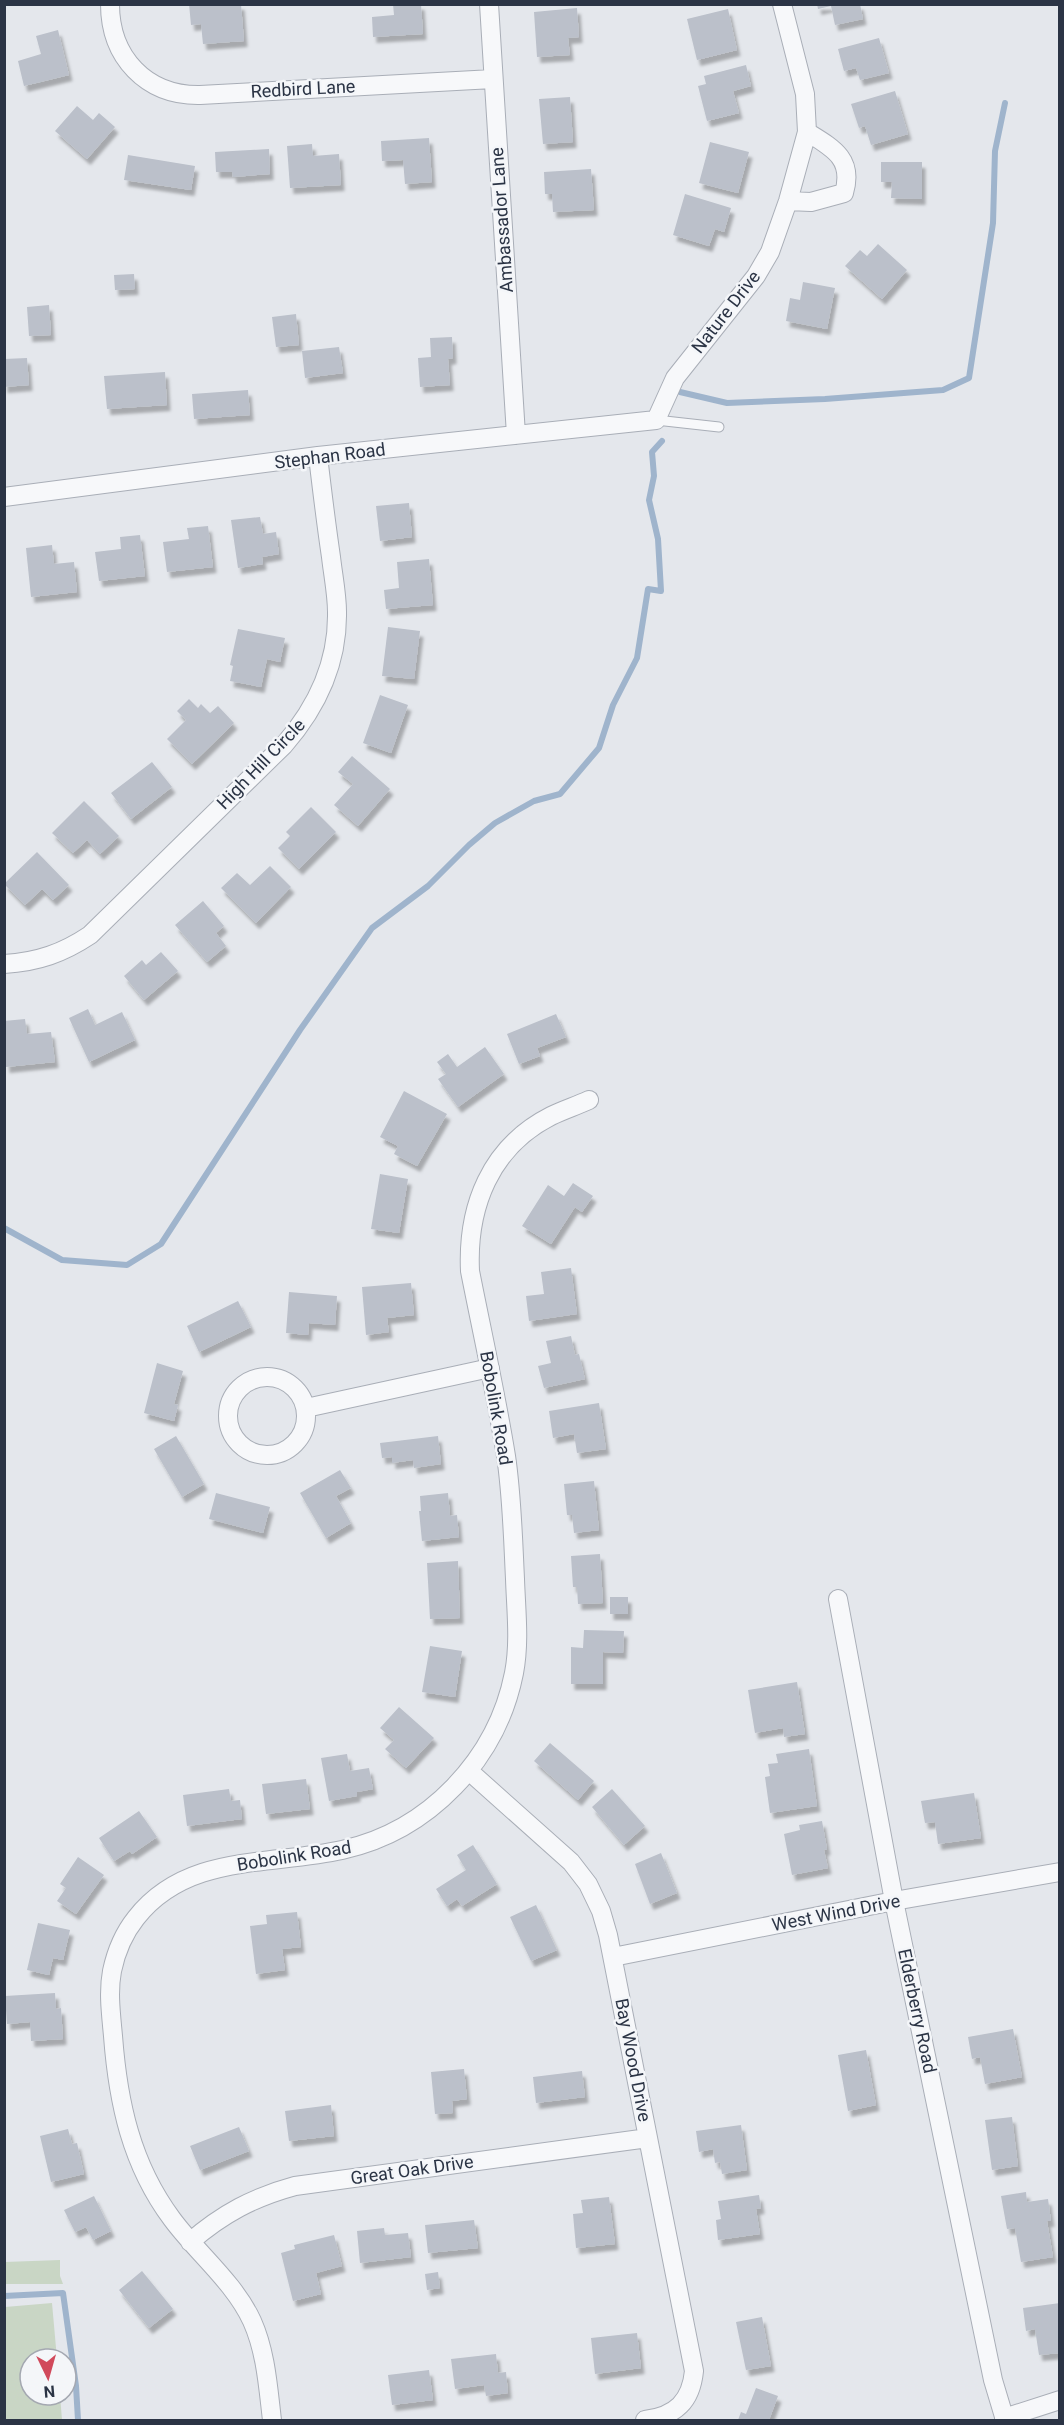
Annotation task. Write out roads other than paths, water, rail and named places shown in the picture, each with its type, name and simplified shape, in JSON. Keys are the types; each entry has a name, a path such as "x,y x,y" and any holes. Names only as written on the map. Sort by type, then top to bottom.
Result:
{"street":[{"name":"Redbird Lane","path":"110,4 110,21 115,40 124,58 137,73 153,85 191,96 493,79"},
{"name":"Ambassador Lane","path":"489,4 516,435"},
{"name":"Nature Drive","path":"656,420 675,378 756,276 770,252 788,201 807,132 805,94 782,4"},
{"path":"788,201 811,202 844,193 848,179 845,164 837,153 807,132"},
{"name":"Stephan Road","path":"4,497 318,456 656,420"},
{"name":"High Hill Circle","path":"4,964 25,963 48,958 90,935 302,725 330,670 336,641 338,611 318,456"},
{"name":"Bobolink Road","path":"272,2421 261,2346 252,2320 237,2296 171,2218 152,2188 135,2153 124,2119 116,2081 110,1995 112,1971 130,1926 146,1905 165,1889 208,1870 342,1850 373,1841 426,1812 450,1792 469,1771 491,1737 504,1708 514,1672 518,1640 513,1516 506,1458 470,1271 469,1244 472,1218 480,1193 506,1151 525,1133 550,1117 589,1100"},
{"path":"306,1408 489,1368"},
{"path":"268,1377 281,1379 293,1386 301,1396 306,1408 303,1433 285,1451 273,1455 261,1454 244,1446 232,1432 228,1420 229,1407 234,1395 243,1385 255,1379 268,1377"},
{"name":"Elderberry Road","path":"838,1599 894,1901 993,2380 1004,2419"},
{"name":"Bay Wood Drive","path":"469,1771 576,1869 588,1884 601,1911 694,2371 692,2386 686,2399 676,2410 664,2417 645,2421"},
{"name":"West Wind Drive","path":"612,1957 894,1901 1059,1872"},
{"name":"Great Oak Drive","path":"190,2242 210,2224 235,2208 295,2186 648,2138"},
{"path":"1004,2419 1059,2400"}],"lane":[{"path":"656,420 719,428"}],"waterway":[{"path":"680,392 727,403 825,399 943,390 969,378 993,223 995,151 1005,103"},
{"path":"4,1228 62,1260 127,1265 161,1244 300,1030 372,928 428,886 495,823 534,801 560,794 599,748 613,705 637,658 648,589 661,591 658,539 649,500 654,476 652,452 662,441"},
{"path":"4,2296 63,2293 76,2386 78,2420"}]}
